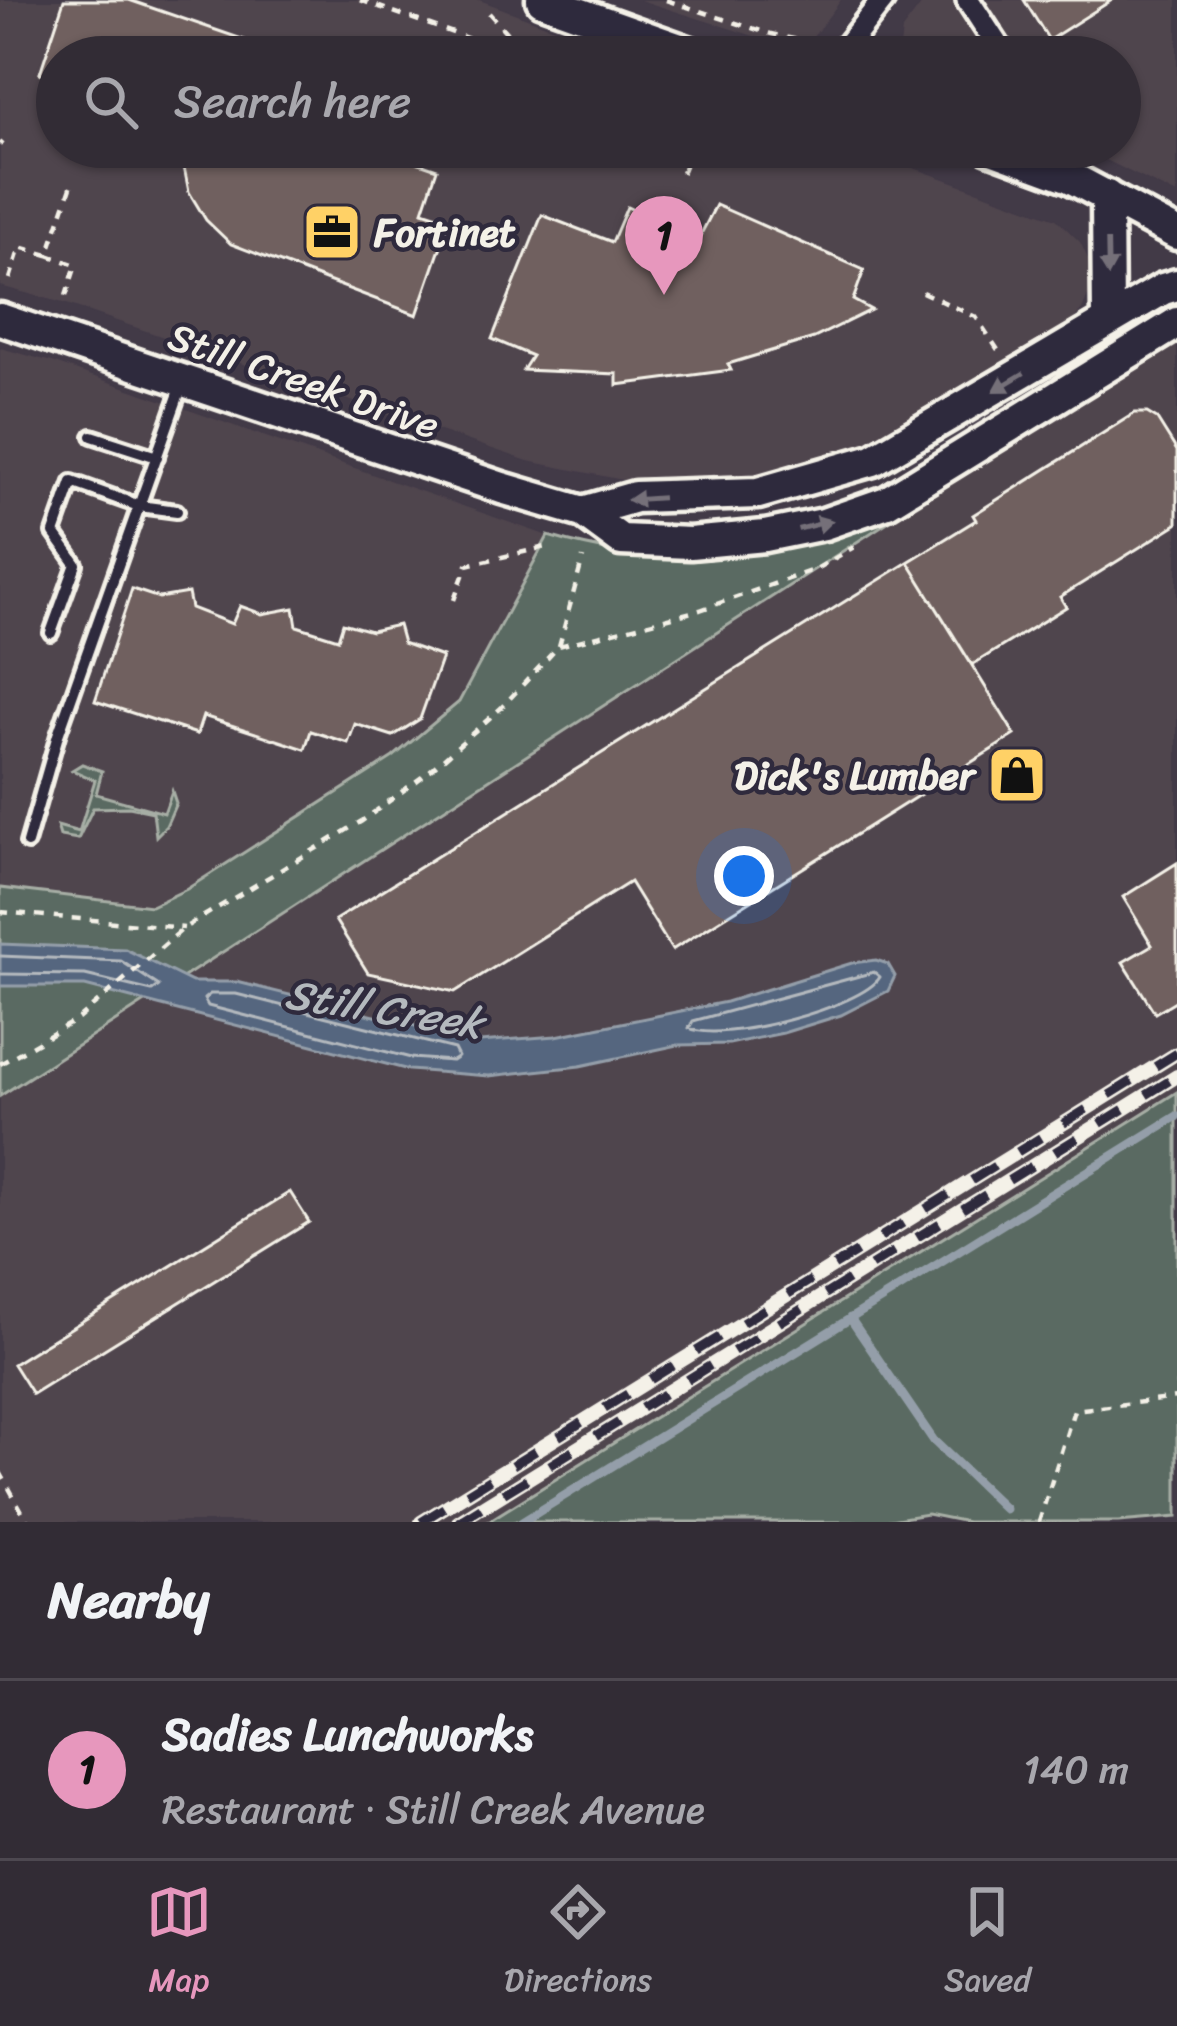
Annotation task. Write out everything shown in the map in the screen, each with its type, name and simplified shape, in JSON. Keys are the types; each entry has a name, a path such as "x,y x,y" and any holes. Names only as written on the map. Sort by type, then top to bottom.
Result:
{"street":[{"path":"542,0 643,36"},
{"path":"855,36 883,0"},
{"path":"968,0 991,36"},
{"path":"1046,168 1177,234"},
{"path":"1107,196 1108,321"},
{"path":"584,512 635,497 758,493 873,460 1177,285"},
{"name":"Still Creek Drive","path":"0,319 584,512 621,540 690,543 824,524 886,502 1177,323"}],"lane":[{"path":"27,843 58,735 184,380"},
{"path":"92,436 157,457"},
{"path":"51,633 76,563 54,533 72,482 139,506 177,511"}],"path":[{"path":"360,0 465,36"},
{"path":"666,0 781,36"},
{"path":"489,13 507,36"},
{"path":"682,173 684,168"},
{"path":"47,255 73,182"},
{"path":"10,278 20,247 47,255 76,266 66,296"},
{"path":"922,292 976,317 1001,355"},
{"path":"454,600 467,566 545,547"},
{"path":"0,1064 88,1010 184,928 362,821 427,774 501,708 559,646 583,557"},
{"path":"0,912 184,928"},
{"path":"1039,1522 1074,1410 1177,1398"},
{"path":"0,1472 28,1522"}],"shaded area":[{"path":"0,0 479,0 574,36 36,36 36,168 914,168 1056,219 1080,242 1088,259 1090,291 1067,327 919,421 855,452 797,470 700,484 633,482 528,461 67,304 0,286"},
{"path":"640,0 841,0 814,36 754,36"},
{"path":"925,0 1177,0 1177,195 1122,168 1141,168 1141,36 901,36"},
{"path":"1177,341 1177,1092 485,1522 0,1522 0,1096 931,493"},
{"path":"0,348 52,362 548,536 459,702 393,757 157,908 0,909"}],"green space":[{"path":"931,494 0,1096 0,888 151,906 187,889 393,757 459,702 548,536 649,556 744,556 837,535"},
{"path":"82,764 102,771 96,794 164,813 172,791 176,803 166,826 156,836 153,812 93,808 78,839 60,836 57,826 79,832 95,780 72,770"},
{"path":"1177,1092 1177,1517 967,1522 927,1514 878,1522 487,1522"}],"water":[{"path":"0,944 125,949 192,982 237,982 480,1042 556,1036 726,1002 852,963 876,960 888,964 895,976 888,991 841,1015 783,1033 489,1076 409,1070 85,986 0,986"}],"building":[{"path":"64,0 129,0 233,36 52,36"},
{"path":"1024,0 1112,0 1055,36 1046,36"},
{"name":"Fortinet","path":"184,168 434,168 423,211 450,220 417,315 231,244 206,220 189,192"},
{"path":"716,205 864,270 853,300 871,310 814,338 728,364 731,370 617,385 617,374 523,370 532,356 492,339 542,215 612,242 627,207 698,240"},
{"path":"1135,413 1157,419 1177,451 1177,524 1060,597 1066,607 972,665 908,562 976,520 973,515"},
{"path":"908,562 1015,735 672,950 630,882 455,992 368,973 335,920"},
{"path":"132,589 159,598 188,593 191,608 232,624 240,606 262,614 294,608 297,626 338,639 343,623 371,631 398,625 403,643 442,657 420,719 393,736 355,724 348,743 311,731 305,749 203,716 197,734 95,701"},
{"path":"1177,863 1177,1000 1155,1013 1123,962 1152,945 1123,897"},
{"path":"290,1192 309,1222 32,1394 13,1364"}],"waterway":[{"path":"522,1522 1177,1116"},
{"path":"850,1318 934,1441 1005,1509"}],"railway":[{"path":"421,1522 1177,1053"},
{"path":"458,1522 1177,1076"}],"place":[{"name":"Fortinet","path":"332,232"},
{"name":"Sadies Lunchworks","path":"664,295"},
{"name":"Dick's Lumber","path":"1017,775"}],"water label":[{"name":"Still Creek","path":"384,1008"}]}
